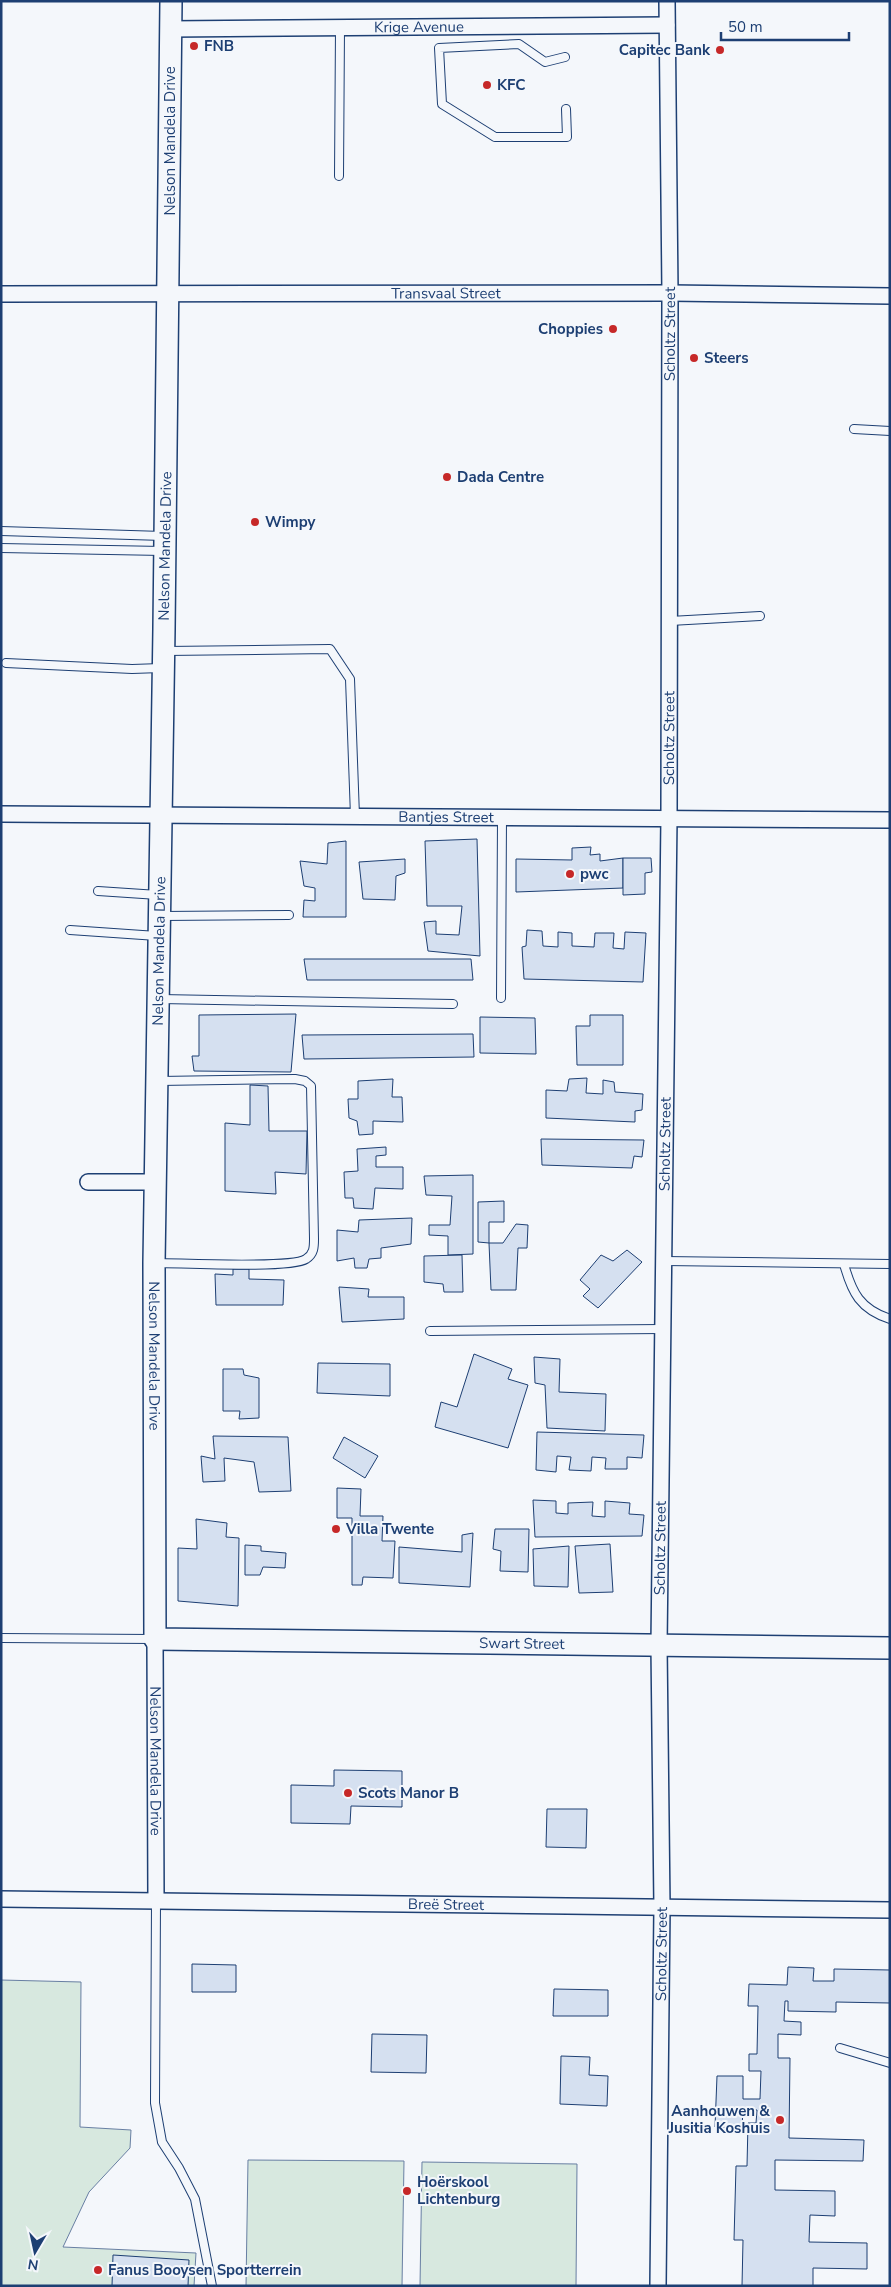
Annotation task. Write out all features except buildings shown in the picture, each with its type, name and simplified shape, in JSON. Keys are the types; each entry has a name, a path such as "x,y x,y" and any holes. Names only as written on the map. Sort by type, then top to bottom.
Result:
{"main road":[{"name":"Nelson Mandela Drive","path":"155,1640 154,1263 169,295 171,1"},
{"name":"Swart Street","path":"155,1640 890,1648"}],"street":[{"name":"Scholtz Street","path":"658,2286 662,1907 659,1645 670,621 670,293 667,1"},
{"name":"Krige Avenue","path":"170,29 667,25"},
{"name":"Transvaal Street","path":"1,294 670,293 890,296"},
{"name":"Bantjes Street","path":"1,814 890,820"},
{"path":"88,1182 155,1182"},
{"name":"Nelson Mandela Drive","path":"155,1640 156,1901"},
{"name":"Breë Street","path":"1,1899 890,1910"}],"lane":[{"path":"339,176 340,28"},
{"path":"565,57 545,62 519,44 438,48 442,104 495,138 567,137 566,109"},
{"path":"854,429 890,431"},
{"path":"1,531 165,544"},
{"path":"1,548 165,544"},
{"path":"670,621 760,616"},
{"path":"6,663 132,669 163,659 330,649 350,679 355,816"},
{"path":"500,998 502,818"},
{"path":"98,891 160,895"},
{"path":"70,930 159,926 289,915"},
{"path":"158,999 453,1004"},
{"path":"154,1263 272,1264 300,1262 308,1258 314,1250 311,1086 305,1081 295,1079 157,1081"},
{"path":"664,1262 890,1264"},
{"path":"844,1264 848,1280 864,1306 874,1313 890,1318"},
{"path":"430,1332 663,1329"},
{"path":"1,1638 155,1640"},
{"path":"156,1901 155,2094 158,2126 162,2142 179,2168 195,2199 212,2286"},
{"path":"840,2048 890,2063"}],"shaded area":[{"path":"1,1980 81,1982 80,2127 131,2130 130,2148 89,2192 63,2247 196,2253 194,2286 1,2286"},
{"path":"248,2160 404,2161 402,2286 246,2286"},
{"path":"422,2162 577,2164 576,2286 420,2286"}],"place":[{"name":"FNB","path":"194,46"},
{"name":"Capitec Bank","path":"720,50"},
{"name":"KFC","path":"487,85"},
{"name":"Choppies","path":"613,329"},
{"name":"Steers","path":"694,358"},
{"name":"Dada Centre","path":"447,477"},
{"name":"Wimpy","path":"255,522"},
{"name":"pwc","path":"570,874"},
{"name":"Villa Twente","path":"336,1529"},
{"name":"Scots Manor B","path":"348,1793"},
{"name":"Aanhouwen & Jusitia Koshuis","path":"780,2120"},
{"name":"Hoërskool Lichtenburg","path":"407,2191"},
{"name":"Fanus Booysen Sportterrein","path":"98,2270"}]}
